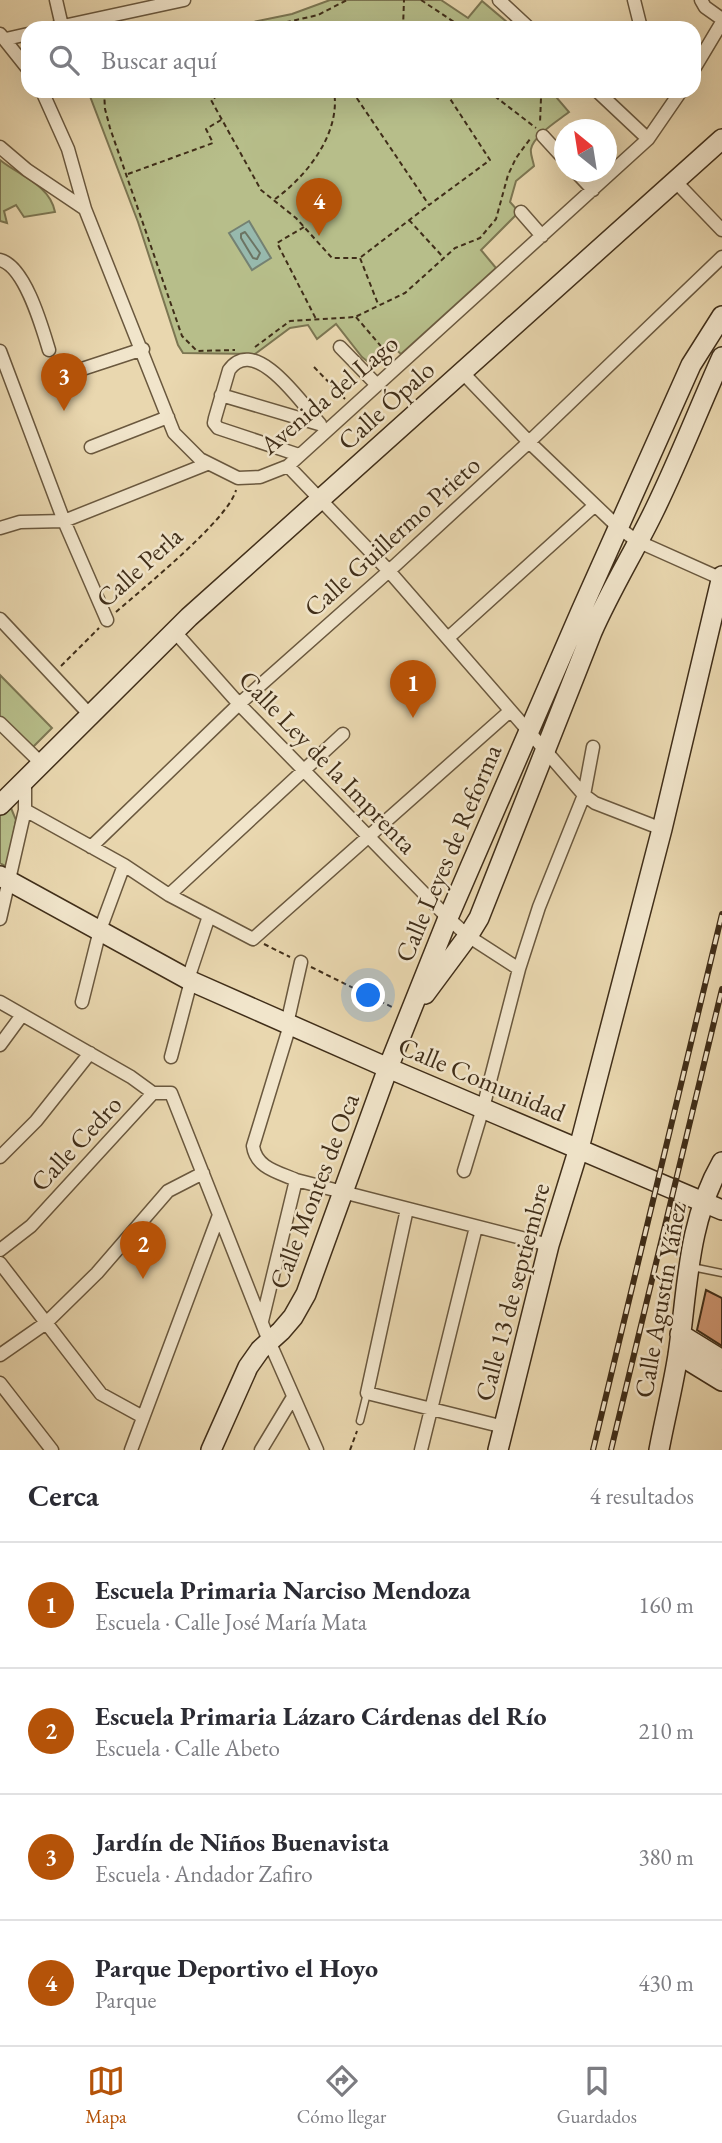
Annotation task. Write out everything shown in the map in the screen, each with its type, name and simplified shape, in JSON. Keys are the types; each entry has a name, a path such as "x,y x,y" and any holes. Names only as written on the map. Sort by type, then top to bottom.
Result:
{"main road":[{"name":"Calle Ópalo","path":"0,805 175,632 722,139"},
{"name":"Calle Leyes de Reforma","path":"409,1015 529,731 691,365 722,316"},
{"name":"Calle Leyes de Reforma","path":"409,1015 468,936 491,891 612,587 675,467 722,357"},
{"name":"Calle 13 de septiembre","path":"498,1450 549,1245 579,1148 662,829 722,578"},
{"name":"Calle Comunidad","path":"4,878 189,980 722,1210"},
{"name":"Calle Montes de Oca","path":"211,1450 248,1367 260,1350 292,1317 306,1294 409,1015"},
{"name":"Calle Agustín Yáñez","path":"659,1450 679,1344 687,1266 702,1201 721,1165"},
{"path":"679,1344 722,1360"},
{"path":"679,1344 722,1381"}],"street":[{"path":"56,0 58,21"},
{"path":"76,21 118,7 184,0"},
{"path":"634,0 640,21"},
{"path":"701,0 705,7 722,21 701,57"},
{"path":"504,1 523,21"},
{"path":"3,37 21,35"},
{"path":"3,37 21,60"},
{"name":"Avenida del Lago","path":"45,98 68,149 86,209 174,433 207,464 238,478 260,477 288,466 323,428 377,385 648,139 676,98"},
{"path":"604,98 648,139"},
{"path":"541,133 554,147"},
{"path":"0,147 27,170 86,209"},
{"path":"675,181 722,230"},
{"path":"585,182 593,190"},
{"path":"521,212 542,236"},
{"name":"Calle Guillermo Prieto","path":"91,847 239,704 529,442 722,257"},
{"path":"0,260 6,261 15,271 34,302 50,349"},
{"path":"340,346 377,385"},
{"path":"72,372 142,349"},
{"path":"0,351 64,520 107,620"},
{"path":"299,455 218,428 214,423 232,365 241,361 256,361 270,368 323,428"},
{"path":"462,372 529,442 619,528 638,541 722,578"},
{"path":"221,395 323,428"},
{"path":"91,447 168,417"},
{"path":"0,528 20,522 64,520 207,464"},
{"path":"288,466 389,571 584,795 596,803 662,829"},
{"path":"448,638 594,506"},
{"path":"0,618 90,715"},
{"name":"Calle Ley de la Imprenta","path":"175,632 239,704 448,918 468,936 519,969"},
{"path":"25,810 124,865 169,895 254,939 510,711"},
{"path":"0,723 41,763"},
{"path":"169,895 343,734"},
{"path":"464,1171 519,969 539,907 584,795 593,747"},
{"path":"0,919 4,878 25,810 25,780"},
{"path":"82,1002 100,930 124,865"},
{"path":"171,1057 189,980 209,916"},
{"path":"301,962 288,1025 253,1146 254,1154 266,1167 296,1180 549,1245"},
{"path":"0,1002 131,1077 153,1093 171,1093 269,1341 317,1450"},
{"path":"0,1045 22,1015"},
{"path":"0,1157 43,1113 90,1054"},
{"name":"Calle Cedro","path":"0,1250 31,1226 153,1093"},
{"path":"0,1355 46,1323 97,1273 168,1191 203,1173"},
{"path":"262,1322 296,1180"},
{"path":"407,1209 367,1393 503,1427"},
{"path":"131,1450 219,1215"},
{"path":"421,1450 476,1227"},
{"path":"0,1263 101,1394 143,1417"},
{"path":"0,1383 52,1450"},
{"path":"261,1450 293,1397"}],"lane":[{"path":"687,1266 722,1273"},
{"path":"360,1421 367,1393"}],"path":[{"path":"292,21 318,15 347,0"},
{"path":"402,21 404,0"},
{"path":"421,0 452,21"},
{"path":"104,98 110,128 182,336 197,351 236,350"},
{"path":"214,98 211,100 261,190 304,226 332,258 360,258 490,160 450,98"},
{"path":"274,200 293,186 313,163 329,132 333,98"},
{"path":"357,98 429,205"},
{"path":"498,98 541,133"},
{"path":"541,98 541,133"},
{"path":"127,175 214,143 206,129 222,120"},
{"path":"249,349 256,347 285,323 355,317 405,293 462,244 480,238 489,228 502,204 503,191 516,158 527,142 541,133"},
{"path":"409,220 443,258"},
{"path":"304,226 276,243 317,320"},
{"path":"360,258 378,305"},
{"path":"355,317 385,351"},
{"path":"314,367 352,407"},
{"name":"Calle Perla","path":"52,675 107,620 169,566 222,514 234,500 238,478"},
{"path":"254,939 409,1015"},
{"path":"350,1450 360,1421"}],"green space":[{"path":"330,0 441,0 468,18 482,1 506,21 258,21 292,14"},
{"path":"91,98 557,98 569,112 560,119 554,119 554,124 533,144 531,151 534,166 516,181 510,202 519,212 481,250 496,268 401,354 393,347 372,365 362,357 336,324 317,339 308,325 290,328 255,354 183,353 178,345 138,222"},
{"path":"0,160 41,188 55,212 24,217 16,205 4,211 7,223 0,221"},
{"path":"0,675 52,728 27,753 0,724"},
{"path":"11,808 16,820 7,867 0,863 0,814"}],"water":[{"path":"249,221 271,258 252,270 229,233"}],"building":[{"path":"706,1290 722,1298 722,1346 697,1330"}],"railway":[{"path":"593,1450 722,914"},
{"path":"611,1450 722,989"}],"place":[{"name":"Parque Deportivo el Hoyo","path":"319,236"},
{"name":"Jardín de Niños Buenavista","path":"64,411"},
{"name":"Escuela Primaria Narciso Mendoza","path":"413,718"},
{"name":"Escuela Primaria Lázaro Cárdenas del Río","path":"143,1279"}]}
